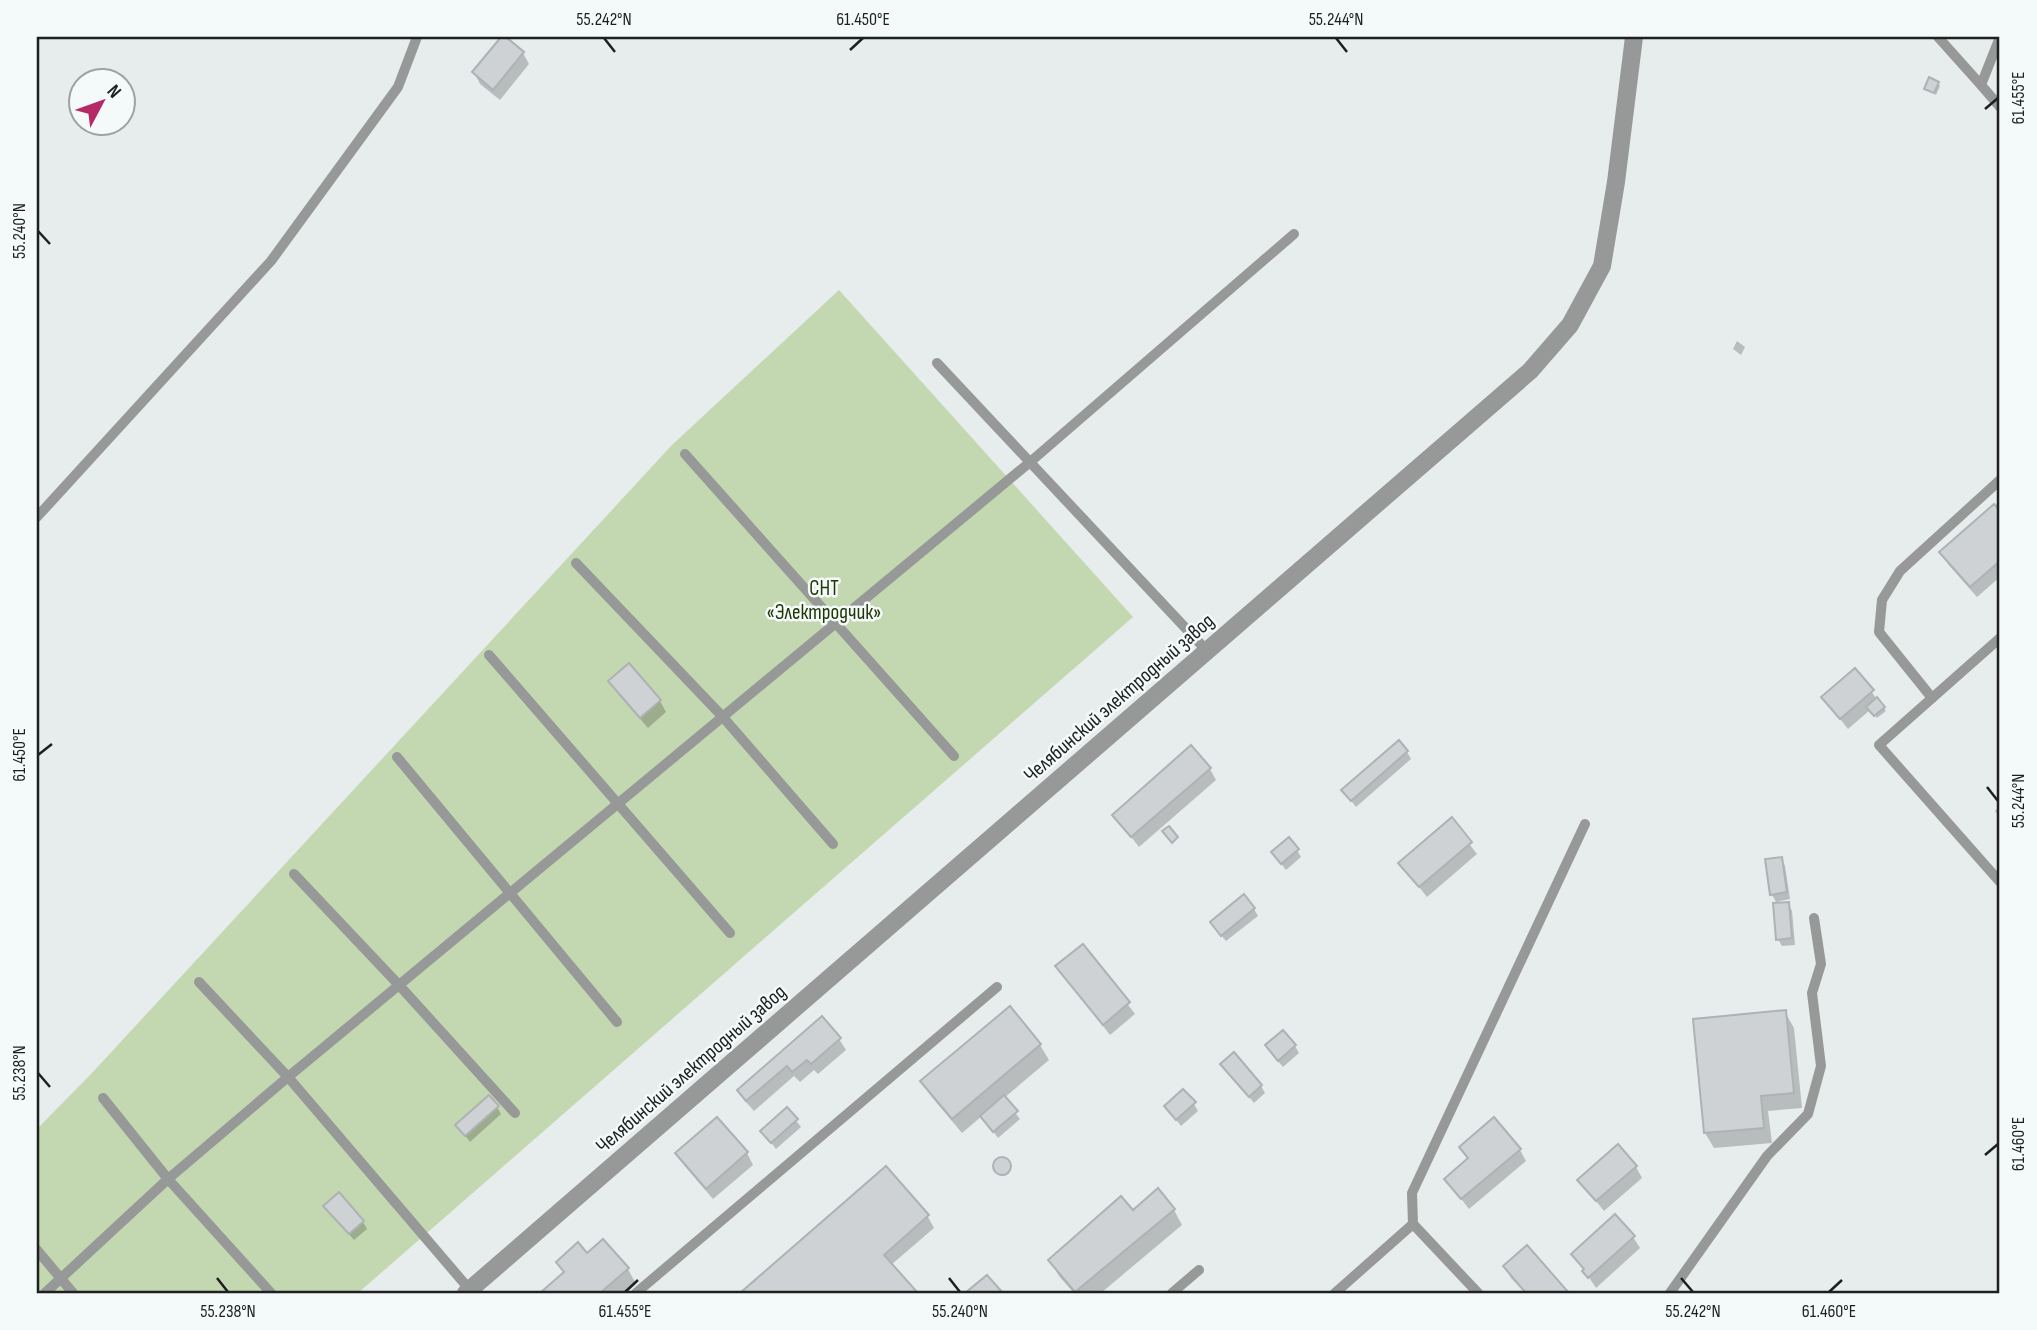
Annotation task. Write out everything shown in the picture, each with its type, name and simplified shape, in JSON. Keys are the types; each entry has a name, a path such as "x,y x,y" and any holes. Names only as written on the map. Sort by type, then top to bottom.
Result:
{"street":[{"name":"Челябинский электродный завод","path":"468,1291 489,1268 1208,652 1530,371 1570,325 1602,266 1616,182 1634,37"}],"lane":[{"path":"37,517 271,261 398,88 417,37"},
{"path":"1938,37 2000,107"},
{"path":"1981,85 2000,37"},
{"path":"45,1293 168,1178 398,984 620,804 722,716 1029,463 1294,234"},
{"path":"937,363 1208,652"},
{"path":"685,454 954,756"},
{"path":"1932,698 1879,632 1882,600 1900,571 2000,480"},
{"path":"576,563 722,716 833,844"},
{"path":"2000,638 1879,746 2000,882"},
{"path":"489,655 730,933"},
{"path":"397,757 617,1022"},
{"path":"1478,1293 1413,1224 1412,1193 1585,824"},
{"path":"295,874 514,1113"},
{"path":"1670,1293 1767,1156 1808,1114 1821,1066 1812,993 1821,964 1814,918"},
{"path":"199,982 288,1077 468,1291"},
{"path":"636,1293 997,987"},
{"path":"103,1098 168,1178 271,1293"},
{"path":"1335,1293 1413,1224"},
{"path":"37,1250 73,1293"},
{"path":"1172,1293 1199,1270"}],"green space":[{"name":"СНТ «Электродчик»","path":"839,290 1133,617 358,1293 37,1293 37,1129 92,1073 672,445"}],"building":[{"path":"501,37 506,37 524,52 493,90 472,72"},
{"path":"1929,77 1939,82 1934,93 1924,89"},
{"path":"1994,504 2000,511 2000,561 1970,587 1939,552"},
{"path":"629,663 661,700 640,718 608,681"},
{"path":"1855,668 1874,690 1840,719 1821,697"},
{"path":"1877,697 1885,707 1874,716 1866,707"},
{"path":"1399,740 1408,751 1351,801 1341,790"},
{"path":"1191,745 1211,768 1131,837 1112,815"},
{"path":"1452,817 1472,842 1419,887 1398,863"},
{"path":"1169,826 1178,837 1172,843 1162,831"},
{"path":"1289,837 1299,849 1281,864 1271,852"},
{"path":"1782,857 1787,892 1770,895 1765,859"},
{"path":"1244,894 1255,908 1221,936 1210,922"},
{"path":"1789,902 1792,938 1776,940 1773,903"},
{"path":"1083,944 1130,1002 1103,1025 1055,966"},
{"path":"1010,1006 1041,1044 952,1119 920,1081"},
{"path":"1786,1010 1794,1093 1761,1096 1764,1128 1704,1133 1693,1019"},
{"path":"822,1016 841,1038 811,1064 807,1060 792,1072 787,1066 746,1101 737,1090"},
{"path":"1283,1030 1296,1045 1278,1061 1265,1045"},
{"path":"1234,1052 1262,1085 1249,1097 1220,1064"},
{"path":"1183,1089 1196,1102 1176,1120 1164,1106"},
{"path":"489,1095 499,1106 465,1136 455,1125"},
{"path":"1004,1095 1018,1111 993,1132 980,1116"},
{"path":"787,1107 798,1119 771,1143 760,1131"},
{"path":"717,1117 748,1152 706,1189 675,1153"},
{"path":"1494,1117 1521,1149 1461,1199 1444,1179 1468,1158 1459,1147"},
{"path":"1618,1144 1637,1166 1596,1201 1577,1180"},
{"path":"1002,1157 1008,1160 1011,1166 1008,1172 1002,1175 996,1172 993,1166 996,1160"},
{"path":"886,1166 929,1215 884,1255 918,1293 740,1293"},
{"path":"1158,1188 1175,1209 1075,1292 1048,1260 1121,1196 1133,1210"},
{"path":"339,1192 364,1221 349,1234 323,1206"},
{"path":"1615,1214 1635,1236 1588,1278 1571,1254"},
{"path":"603,1239 629,1268 600,1293 540,1293 564,1272 556,1262 578,1242 587,1253"},
{"path":"1527,1245 1569,1293 1526,1293 1503,1266"},
{"path":"987,1275 1003,1293 965,1293"}]}
